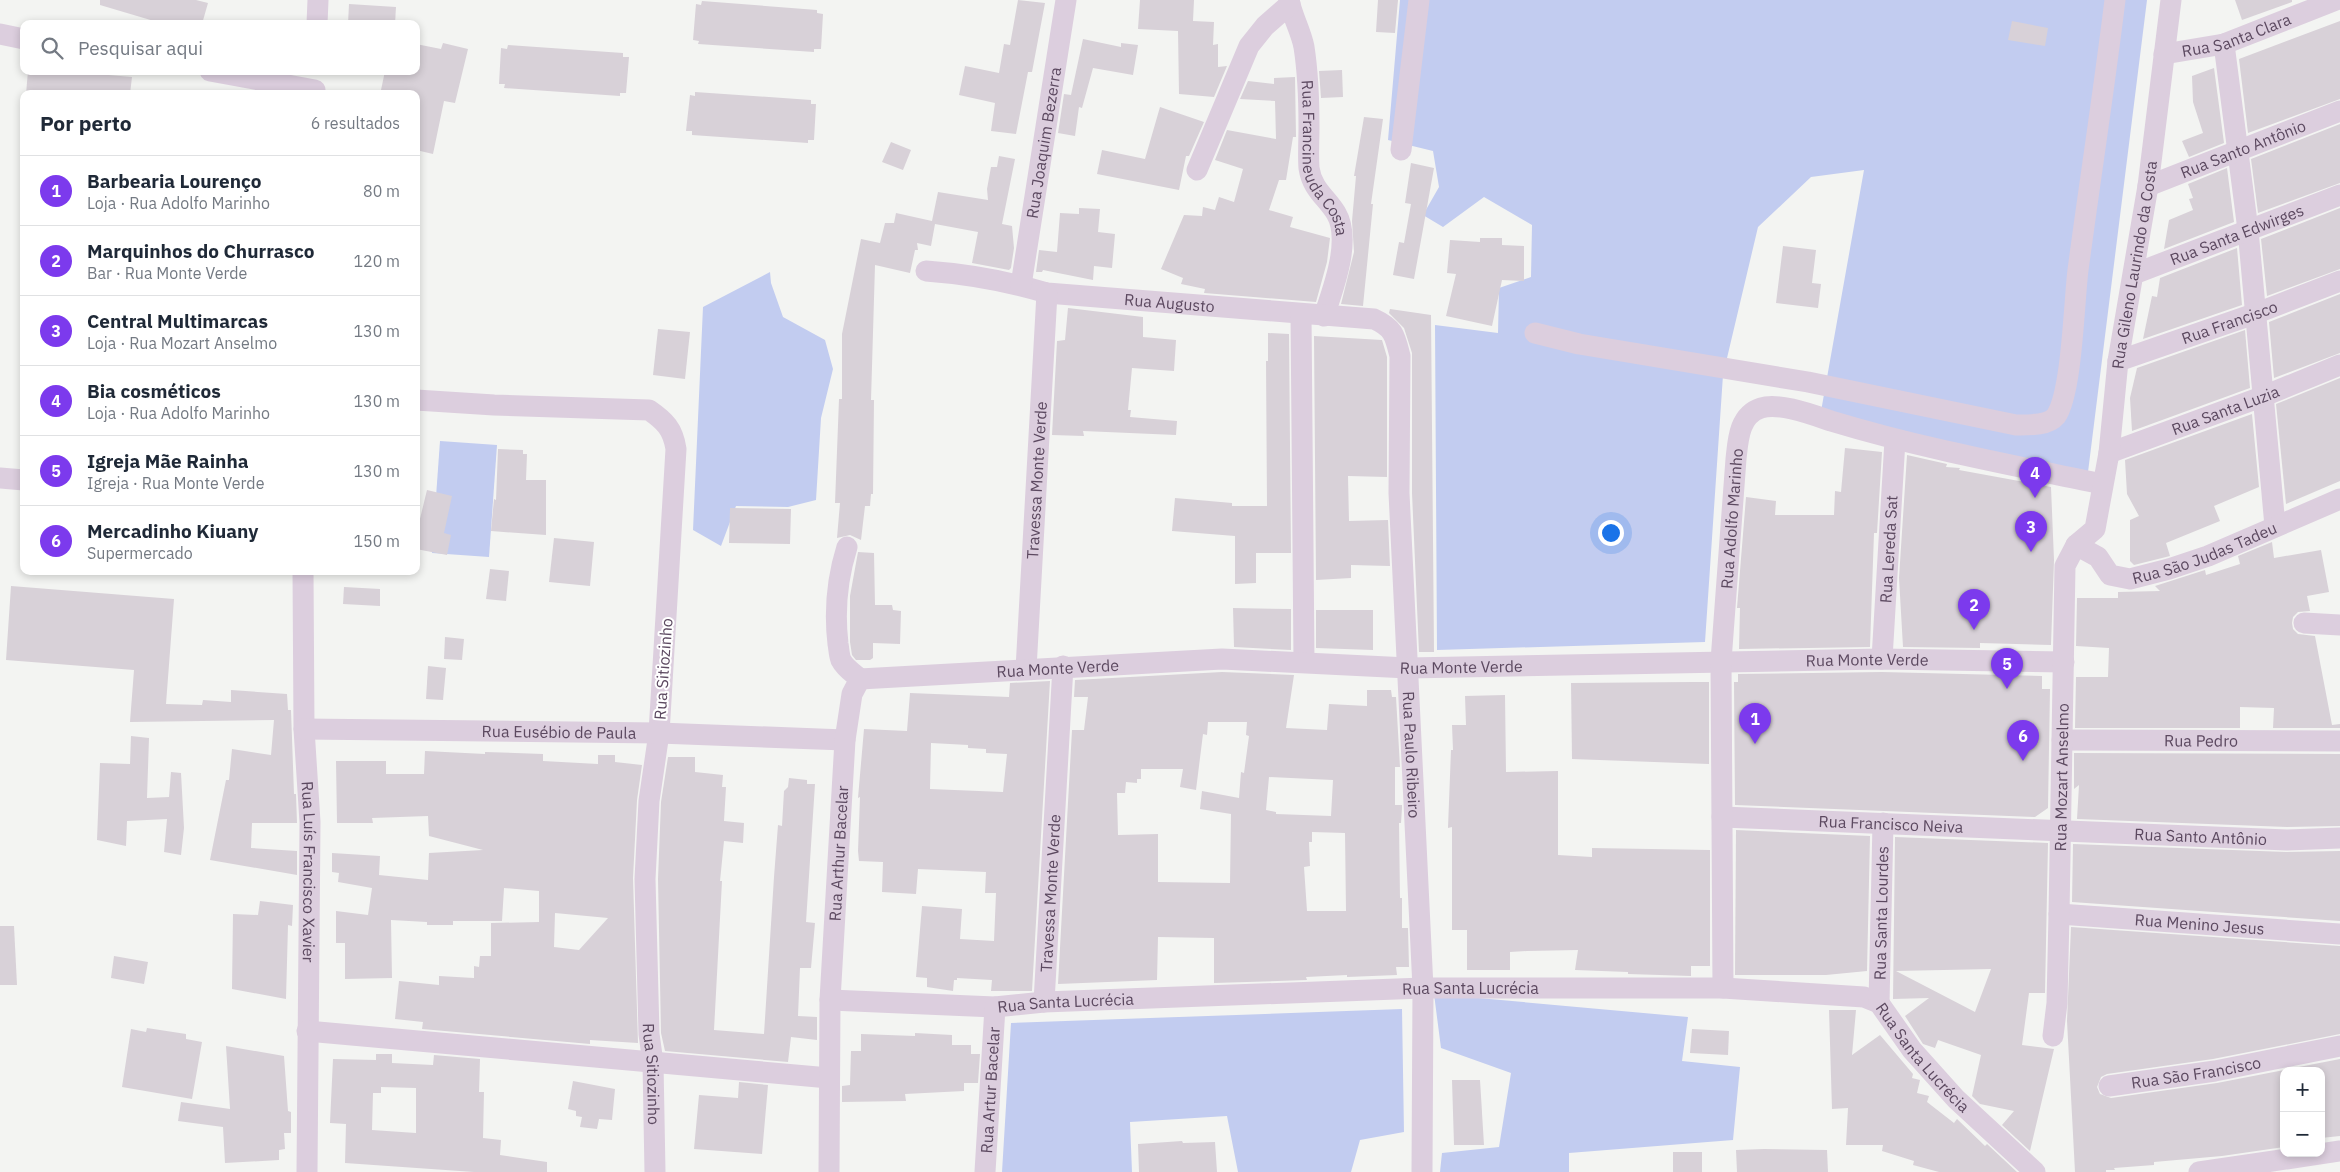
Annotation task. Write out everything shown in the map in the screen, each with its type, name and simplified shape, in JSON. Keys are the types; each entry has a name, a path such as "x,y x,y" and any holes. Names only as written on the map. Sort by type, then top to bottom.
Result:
{"street":[{"path":"317,20 318,0"},
{"name":"Rua Joaquim Bezerra","path":"1022,285 1066,0"},
{"path":"1401,150 1419,0"},
{"path":"1535,333 1578,344 1808,382 2016,425 2045,422 2054,418 2063,400 2066,385 2078,271 2115,0"},
{"name":"Rua Gileno Laurindo da Costa","path":"2095,529 2109,453 2118,361 2148,186 2171,0"},
{"name":"Rua Santa Clara","path":"2164,54 2224,44 2336,0"},
{"path":"1197,170 1249,46 1265,26 1290,2"},
{"name":"Rua Francineuda Costa","path":"1290,2 1304,47 1309,112 1309,167 1318,192 1338,216 1340,226 1341,252 1337,275 1324,316"},
{"path":"0,34 20,37"},
{"path":"2224,44 2257,313 2275,526"},
{"path":"240,75 315,85"},
{"name":"Rua Santo Antônio","path":"2148,186 2340,111"},
{"name":"Rua Santa Edwirges","path":"2134,274 2340,195"},
{"name":"Rua Augusto","path":"926,271 968,275 1022,285 1047,293 1374,319"},
{"name":"Rua Francisco","path":"2118,361 2257,313 2340,281"},
{"name":"Travessa Monte Verde","path":"1026,668 1047,293"},
{"path":"1301,314 1304,662"},
{"name":"Rua Paulo Ribeiro","path":"1374,319 1386,325 1395,336 1400,356 1399,493 1423,988 1422,1172"},
{"name":"Rua Santa Luzia","path":"2109,453 2264,396 2340,365"},
{"path":"1800,412 1808,382"},
{"name":"Rua Sitiozinho","path":"420,400 494,405 648,410 665,420 674,435 676,449 659,733 649,801 646,879 655,1172"},
{"name":"Rua Adolfo Marinho","path":"1723,988 1721,661 1736,459 1742,426 1746,418 1755,410 1773,406 1895,440 2102,484"},
{"name":"Rua Lereda Sat","path":"1882,659 1895,440"},
{"path":"0,478 20,480"},
{"name":"Rua São Judas Tadeu","path":"2076,545 2098,557 2110,575 2130,579 2208,556 2340,499"},
{"name":"Rua Mozart Anselmo","path":"2053,1036 2057,1003 2065,566 2076,545 2095,529"},
{"path":"847,547 840,570 836,596 837,631 840,659 849,671 860,679"},
{"name":"Rua Luís Francisco Xavier","path":"303,575 304,728 310,822 307,1172"},
{"path":"2304,623 2340,625"},
{"name":"Rua Monte Verde","path":"860,679 1026,668 1222,659 1408,668 1882,659 2064,662"},
{"name":"Travessa Monte Verde","path":"1044,1002 1063,666"},
{"name":"Rua Arthur Bacelar","path":"829,1172 830,1000 845,740 852,694 860,679"},
{"name":"Rua Eusébio de Paula","path":"304,728 659,733 845,740"},
{"name":"Rua Pedro","path":"2062,740 2340,741"},
{"name":"Rua Francisco Neiva","path":"1722,817 2061,831"},
{"name":"Rua Santa Lourdes","path":"1879,1003 1883,823"},
{"name":"Rua Santo Antônio","path":"2061,831 2287,840 2340,838"},
{"name":"Rua Menino Jesus","path":"2059,914 2340,934"},
{"name":"Rua Santa Lucrécia","path":"830,1000 995,1007 1044,1002 1423,988 1723,988 1864,997 1879,1003 1912,1050 1956,1099 2035,1172"},
{"name":"Rua Artur Bacelar","path":"985,1172 995,1007"},
{"path":"307,1031 829,1078"},
{"name":"Rua São Francisco","path":"2110,1086 2215,1071 2340,1046"},
{"path":"2199,1172 2340,1151"}],"shaded area":[{"path":"1400,0 2147,0 2088,472 1820,417 1864,170 1811,177 1758,227 1723,375 1705,642 1437,650 1435,325 1498,333 1499,288 1531,277 1532,225 1484,197 1443,227 1423,215 1439,187 1433,151 1388,140"},
{"path":"770,272 771,283 783,317 825,340 833,369 821,418 816,500 788,507 736,506 721,546 693,530 703,307"},
{"path":"440,441 497,445 489,557 432,553"},
{"path":"1434,994 1688,1017 1682,1061 1740,1067 1733,1140 1569,1153 1569,1172 1440,1172 1442,1153 1499,1147 1511,1073 1441,1048"},
{"path":"1402,1009 1404,1132 1360,1140 1351,1172 1238,1172 1227,1116 1130,1122 1132,1172 1002,1172 1011,1023"}],"building":[{"path":"100,0 196,0 208,3 203,20 151,20 100,5"},
{"path":"1018,0 1045,3 1032,72 1028,72 1016,134 991,131 995,103 959,95 965,66 999,73 1004,44 1010,45"},
{"path":"1140,0 1194,0 1193,21 1214,22 1213,45 1218,44 1218,67 1227,66 1214,97 1179,94 1178,31 1138,29"},
{"path":"1378,0 1398,0 1395,33 1376,32"},
{"path":"2235,0 2292,0 2292,2 2242,20"},
{"path":"702,1 817,10 817,13 823,14 821,49 814,49 814,52 698,44 699,41 693,40 696,4 701,5"},
{"path":"349,4 396,7 395,20 348,20"},
{"path":"2012,21 2048,28 2045,46 2008,40"},
{"path":"2340,21 2340,99 2248,133 2239,59"},
{"path":"1083,39 1121,47 1121,43 1138,45 1133,75 1093,68 1082,108 1079,107 1075,136 1058,133 1064,94 1071,95"},
{"path":"443,43 468,49 455,103 444,101 433,154 420,151 420,90 381,90 384,75 420,75 420,45 441,49"},
{"path":"508,45 623,53 623,57 629,57 626,93 620,93 620,96 504,88 505,84 499,84 501,48 507,49"},
{"path":"2214,68 2224,143 2189,157 2182,141 2203,133 2193,102 2192,76"},
{"path":"1342,70 1343,97 1321,98 1319,71"},
{"path":"28,75 109,75 132,77 130,90 26,90"},
{"path":"1295,77 1296,137 1293,137 1286,180 1279,180 1269,210 1293,217 1290,227 1330,238 1327,262 1316,302 1204,293 1205,289 1181,284 1183,278 1161,269 1184,215 1202,216 1203,207 1215,210 1219,197 1234,202 1243,169 1215,160 1227,130 1276,139 1275,101 1240,99 1248,81 1274,84 1274,78"},
{"path":"695,92 811,100 811,104 816,104 814,140 808,140 808,143 692,135 692,131 686,131 690,95 695,96"},
{"path":"1160,107 1204,122 1189,156 1186,156 1179,190 1097,174 1102,150 1145,159"},
{"path":"1364,117 1383,119 1371,204 1373,204 1363,306 1341,304 1354,252 1352,221 1356,176 1354,176"},
{"path":"2340,124 2340,183 2258,213 2251,159"},
{"path":"891,142 911,150 903,170 882,162"},
{"path":"999,156 1015,159 1002,224 1012,226 1014,248 1011,268 1009,270 972,263 978,232 935,224 931,246 917,243 918,250 915,250 910,273 875,265 871,400 874,400 873,494 871,494 870,506 865,506 861,540 850,535 837,538 840,503 835,503 839,399 842,399 842,334 861,239 880,243 885,223 894,223 896,213 932,221 938,192 988,200 987,189 991,167 997,167"},
{"path":"1411,163 1434,168 1414,279 1393,275 1399,242 1404,243 1411,204 1405,203"},
{"path":"2227,168 2234,222 2164,249 2169,220 2193,210 2189,199 2193,198 2188,184"},
{"path":"1079,208 1100,209 1098,232 1115,234 1112,268 1094,266 1093,280 1043,270 1042,272 1036,272 1039,250 1057,252 1060,213 1079,214"},
{"path":"2340,208 2340,269 2267,296 2261,239"},
{"path":"1480,238 1502,238 1502,245 1524,246 1524,281 1502,280 1492,326 1446,316 1456,274 1447,273 1450,240 1480,242"},
{"path":"1783,246 1816,250 1812,283 1821,284 1818,308 1776,303"},
{"path":"2237,248 2242,305 2143,339 2152,296 2157,297 2160,278"},
{"path":"2340,294 2340,353 2274,378 2269,322"},
{"path":"1068,308 1143,317 1143,337 1176,340 1174,371 1132,368 1128,410 1131,410 1130,417 1177,421 1176,435 1083,431 1084,436 1052,435 1057,341 1065,340"},
{"path":"1390,309 1431,315 1434,652 1419,652 1412,493 1412,353 1404,328 1389,313"},
{"path":"658,329 690,332 685,379 653,375"},
{"path":"2245,330 2250,388 2132,431 2130,398 2137,368"},
{"path":"1268,333 1289,334 1291,553 1256,553 1256,583 1235,584 1235,536 1172,531 1175,498 1232,503 1232,506 1267,506 1266,361 1268,361"},
{"path":"1314,336 1382,340 1387,357 1387,477 1348,476 1349,521 1388,520 1390,566 1351,565 1351,578 1316,580"},
{"path":"2340,378 2340,481 2286,504 2276,404"},
{"path":"2252,414 2259,487 2214,506 2220,521 2166,543 2170,556 2134,565 2130,561 2130,520 2139,516 2127,494 2125,460"},
{"path":"1845,448 1882,452 1877,533 1874,533 1870,647 1739,649 1740,608 1737,608 1746,497 1776,501 1775,515 1834,515 1835,491 1841,492"},
{"path":"498,449 523,450 523,454 527,454 526,480 546,480 546,535 491,531 494,499 496,500"},
{"path":"1907,455 1947,464 1946,467 1960,468 1959,470 2051,487 2054,560 2051,645 1980,643 1980,648 1903,647 1899,578"},
{"path":"427,490 452,496 444,533 451,535 447,555 420,550 420,519"},
{"path":"730,508 791,509 790,544 729,543"},
{"path":"554,538 594,542 590,586 549,582"},
{"path":"2272,542 2274,558 2321,550 2329,592 2307,596 2310,611 2298,612 2293,617 2292,623 2293,629 2298,634 2315,636 2332,725 2340,724 2340,728 2273,728 2274,708 2240,707 2240,728 2075,728 2076,677 2108,677 2109,648 2076,646 2077,598 2118,598 2118,592 2160,591 2155,586 2205,570 2206,575 2240,564 2238,556"},
{"path":"858,552 874,553 875,605 892,605 893,610 901,611 900,644 873,643 873,658 870,660 856,660 852,655 850,642 850,596"},
{"path":"490,569 509,571 506,601 486,599"},
{"path":"11,586 174,599 166,704 202,705 203,700 231,702 231,690 287,694 288,710 291,710 297,823 252,823 251,848 297,851 297,875 210,860 226,780 229,780 232,749 271,755 274,720 130,722 134,670 6,660"},
{"path":"344,587 380,589 380,606 343,604"},
{"path":"1233,608 1291,609 1291,650 1234,647"},
{"path":"1316,610 1373,610 1373,650 1316,648"},
{"path":"445,637 464,639 462,660 444,659"},
{"path":"428,666 446,668 443,700 426,699"},
{"path":"1222,672 1294,675 1286,728 1327,730 1329,704 1367,706 1367,690 1391,690 1392,697 1396,697 1400,767 1395,767 1395,805 1402,805 1401,823 1399,823 1400,898 1402,898 1402,928 1408,928 1409,967 1396,967 1397,975 1347,977 1347,975 1306,977 1307,980 1214,983 1214,938 1158,937 1157,980 1058,984 1072,730 1084,730 1088,697 1074,697 1075,680","holes":["1208,722 1247,722 1246,735 1249,736 1244,773 1241,772 1239,798 1202,791 1200,809 1231,814 1230,883 1158,882 1158,834 1118,835 1117,793 1125,793 1126,782 1137,783 1137,779 1141,779 1141,769 1183,769 1180,787 1196,790 1203,734 1207,735","1269,777 1333,780 1331,816 1276,814 1276,812 1266,810","1312,832 1345,833 1346,911 1307,911 1304,867 1310,866 1309,842 1312,842"]},
{"path":"1882,672 2042,676 2042,689 2050,689 2048,808 2035,817 1735,805 1734,682 1738,682 1738,674"},
{"path":"1050,681 1032,991 991,991 992,980 957,978 957,980 954,980 953,991 927,987 927,978 916,977 922,906 962,909 960,939 994,941 996,893 985,893 986,872 918,869 916,894 882,892 883,862 859,861 860,797 858,798 864,729 907,731 910,693 1009,697 1010,683","holes":["931,743 968,745 968,748 986,749 986,753 1007,754 1003,792 930,789"]},
{"path":"1709,682 1709,764 1572,759 1571,683"},
{"path":"1505,695 1506,772 1558,771 1558,855 1592,857 1592,848 1710,850 1710,966 1691,966 1691,976 1575,970 1578,950 1510,952 1510,970 1467,970 1467,930 1452,930 1452,827 1448,828 1451,750 1453,750 1452,725 1466,725 1465,696"},
{"path":"131,736 149,738 147,798 169,797 171,772 181,773 184,828 181,855 164,852 167,819 127,821 126,846 97,840 100,763 130,764"},
{"path":"425,751 543,754 543,761 598,764 598,755 615,755 615,762 642,765 637,800 633,878 638,1043 590,1040 590,1044 422,1029 423,1022 395,1019 399,981 439,985 439,976 474,978 474,966 479,967 480,956 491,956 491,923 539,922 539,891 504,888 502,921 453,921 453,925 427,925 427,922 391,920 392,978 345,979 345,943 336,943 336,911 368,915 372,888 338,882 339,873 332,872 332,853 380,856 379,875 428,880 429,853 483,850 429,836 428,816 372,818 373,823 337,823 336,761 386,761 386,774 424,774","holes":["555,913 608,918 579,950 554,947"]},
{"path":"2074,753 2340,754 2340,826 2287,827 2077,819 2079,785 2074,789"},
{"path":"668,757 695,757 695,772 723,775 722,787 726,787 724,821 744,823 743,843 724,841 720,881 722,881 714,1030 764,1034 778,825 782,826 784,791 788,787 789,778 807,780 807,784 815,784 806,922 815,923 811,968 800,968 798,1016 817,1017 817,1040 791,1037 788,1062 665,1051 661,1033 658,879 661,802"},
{"path":"1736,830 1870,836 1867,971 1826,975 1735,975"},
{"path":"1895,837 2048,843 2045,993 2029,993 2022,1045 2054,1049 2030,1151 2002,1125 2014,1111 1980,1104 1972,1096 1981,1055 1938,1040 1935,1048 1923,1044 1905,1016 1929,998 1893,999","holes":["1991,969 1975,1012 1896,971"]},
{"path":"2073,844 2286,852 2340,851 2340,921 2072,902"},
{"path":"260,901 293,905 292,926 288,925 286,999 232,989 233,914 258,915"},
{"path":"0,926 14,926 17,985 0,985"},
{"path":"2071,927 2340,946 2340,1034 2213,1059 2107,1074 2101,1077 2097,1087 2100,1094 2111,1098 2217,1083 2280,1071 2280,1148 2222,1156 2154,1162 2154,1165 2114,1168 2115,1170 2106,1170 2106,1172 2075,1172 2067,1021"},
{"path":"114,956 148,962 144,984 111,978"},
{"path":"1829,1010 1856,1010 1852,1055 1880,1035 1913,1074 1912,1078 1920,1080 1917,1093 1929,1096 1927,1102 1954,1123 1957,1119 1985,1146 1987,1144 2017,1172 1939,1172 1913,1165 1914,1161 1882,1151 1883,1145 1846,1145 1848,1108 1832,1109"},
{"path":"147,1028 186,1034 186,1039 202,1042 192,1099 122,1087 131,1029 146,1032"},
{"path":"1692,1029 1729,1031 1728,1055 1690,1053"},
{"path":"915,1033 952,1035 952,1045 971,1045 971,1054 980,1054 978,1083 964,1083 964,1091 905,1094 906,1101 842,1102 842,1086 850,1085 851,1051 861,1051 861,1034 915,1036"},
{"path":"226,1046 284,1056 288,1111 291,1112 291,1133 284,1133 285,1149 279,1150 279,1160 225,1163 223,1127 178,1121 181,1102 230,1109"},
{"path":"376,1054 392,1054 392,1063 433,1065 434,1055 480,1059 479,1092 484,1092 483,1138 501,1140 500,1155 547,1162 547,1172 474,1172 345,1163 346,1124 330,1123 333,1059 376,1060","holes":["381,1087 416,1088 416,1133 372,1130 373,1093 381,1093"]},
{"path":"2340,1059 2340,1136 2325,1138 2325,1067 2299,1067"},
{"path":"1452,1080 1480,1080 1484,1145 1454,1145"},
{"path":"573,1081 615,1089 612,1120 599,1119 597,1129 580,1127 582,1117 576,1116 576,1111 568,1109"},
{"path":"739,1082 768,1085 762,1154 694,1149 699,1095 738,1098"},
{"path":"1182,1141 1183,1143 1215,1142 1217,1172 1139,1172 1138,1144"},
{"path":"1736,1150 1827,1150 1828,1172 1737,1172"},
{"path":"1673,1152 1702,1152 1702,1172 1673,1172"}],"place":[{"name":"Bia cosméticos","path":"2035,498"},
{"name":"Central Multimarcas","path":"2031,552"},
{"name":"Marquinhos do Churrasco","path":"1974,630"},
{"name":"Igreja Mãe Rainha","path":"2007,689"},
{"name":"Barbearia Lourenço","path":"1755,744"},
{"name":"Mercadinho Kiuany","path":"2023,761"}]}
